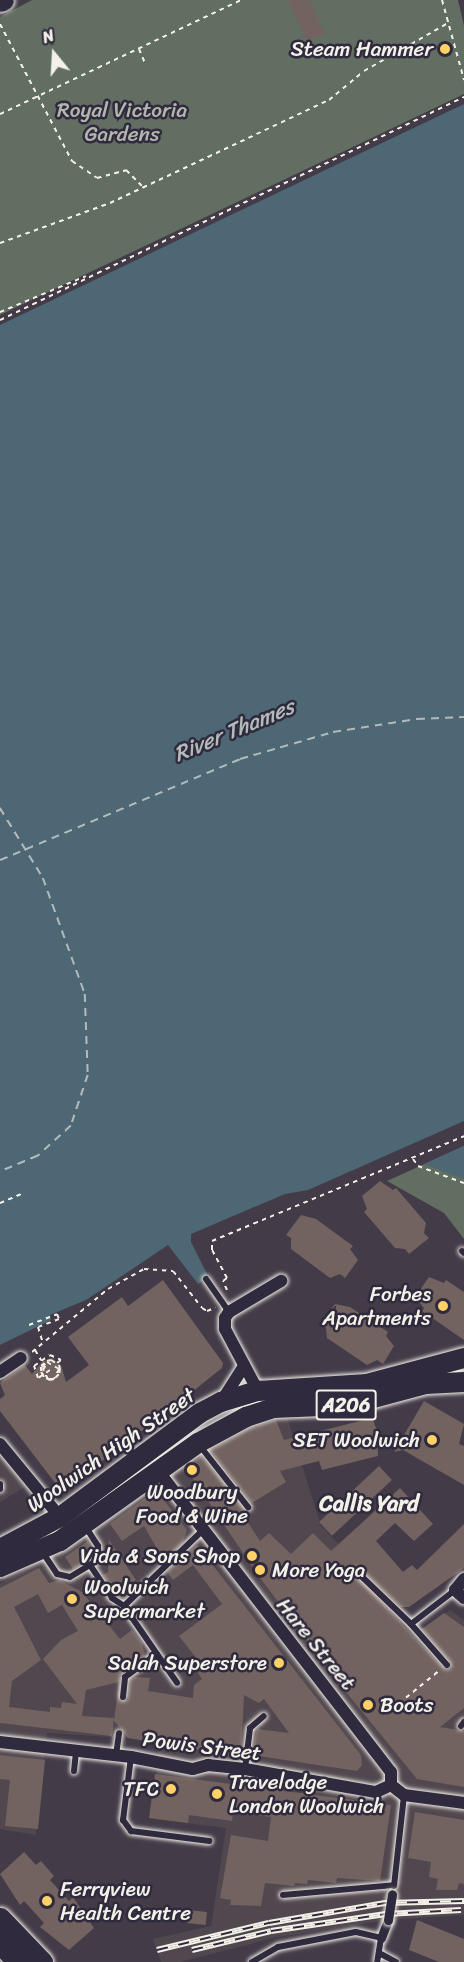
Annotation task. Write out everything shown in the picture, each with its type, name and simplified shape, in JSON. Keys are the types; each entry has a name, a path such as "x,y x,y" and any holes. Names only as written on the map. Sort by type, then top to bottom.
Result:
{"highway":[{"path":"0,1918 42,1962"},
{"path":"0,1942 18,1962"}],"main road":[{"name":"Woolwich High Street","path":"0,1549 60,1517 200,1413 222,1402 258,1391 367,1384 464,1358"},
{"name":"A206","path":"0,1567 42,1551 84,1525 198,1443 246,1417 273,1408 347,1405 426,1384 464,1382"}],"street":[{"path":"258,1391 225,1329 229,1312 281,1281"},
{"path":"0,1372 21,1358"},
{"path":"222,1402 244,1366"},
{"path":"0,1444 60,1517"},
{"name":"Hare Street","path":"159,1472 386,1765 393,1777 391,1785"},
{"path":"460,1594 464,1579"},
{"name":"Powis Street","path":"0,1742 131,1757 156,1764 244,1769 376,1792 391,1785"},
{"path":"391,1785 404,1795 464,1803"},
{"path":"381,1938 388,1920 393,1890"}],"lane":[{"path":"206,1279 229,1312"},
{"path":"198,1443 248,1507"},
{"path":"0,1484 0,1489"},
{"path":"42,1551 57,1574 70,1577 90,1565 98,1559 98,1546 84,1525"},
{"path":"124,1606 203,1530"},
{"path":"90,1565 112,1598 124,1606 177,1683"},
{"path":"357,1572 411,1624 447,1665"},
{"path":"411,1624 460,1594"},
{"path":"123,1697 125,1677 158,1654"},
{"path":"244,1769 250,1728 264,1716"},
{"path":"116,1755 119,1733"},
{"path":"74,1772 76,1751"},
{"path":"131,1757 123,1820 131,1831 209,1840"},
{"path":"283,1895 393,1890 404,1795"},
{"path":"252,1962 278,1947 356,1932 381,1938 377,1962"},
{"path":"379,1953 396,1962"}],"path":[{"path":"0,114 241,0"},
{"path":"442,0 450,22 464,80"},
{"path":"0,243 110,203 329,100 364,71 450,22"},
{"path":"0,24 36,97 72,161 82,171 97,178 126,170 142,186"},
{"path":"139,49 145,63"},
{"path":"0,320 464,97"},
{"path":"0,312 63,283 93,274"},
{"path":"229,1294 223,1281 227,1278 212,1250 212,1241 464,1136"},
{"path":"413,1159 418,1166 464,1183"},
{"path":"0,1203 21,1194"},
{"path":"41,1360 34,1350 108,1289 144,1269 173,1271 202,1308"},
{"path":"29,1325 57,1314 59,1319 38,1328 43,1343"},
{"path":"50,1370 38,1378 34,1366 41,1360 57,1356 61,1360 57,1364"},
{"path":"43,1376 43,1363 51,1360 60,1369 59,1374 57,1377 50,1380 44,1377 42,1374 42,1367 44,1364 51,1361 59,1369 54,1379 48,1379 42,1370 47,1363"},
{"path":"392,1709 447,1665"}],"shaded area":[{"path":"287,1417 321,1526 423,1630 450,1610 464,1620 464,1915 388,1920 277,1937 180,1962 161,1962 153,1939 211,1926 226,1828 153,1819 159,1740 47,1733 36,1835 0,1829 0,1584 77,1539 222,1439 258,1423"},
{"path":"0,1454 27,1486 0,1502"}],"green space":[{"name":"Royal Victoria Gardens","path":"32,0 458,0 464,26 464,94 0,315 0,17"},
{"path":"464,1146 464,1239 444,1213 387,1181"}],"water":[{"name":"River Thames","path":"464,104 464,1121 308,1190 285,1194 191,1234 191,1242 211,1282 206,1279 198,1284 168,1245 86,1300 50,1315 51,1320 0,1345 0,325"},
{"path":"464,1146 464,1179 424,1164"}],"building":[{"path":"288,0 309,0 325,33 307,42"},
{"path":"380,1181 393,1190 396,1188 426,1223 424,1233 429,1238 409,1254 405,1249 395,1248 364,1212 367,1209 362,1196"},
{"path":"301,1215 316,1219 353,1246 350,1249 358,1260 345,1278 340,1274 330,1278 291,1249 291,1238 286,1235"},
{"name":"Forbes Apartments","path":"429,1277 444,1283 446,1280 464,1292 464,1340 422,1311 424,1308 415,1297"},
{"path":"163,1280 223,1363 222,1368 143,1431 135,1430 121,1440 124,1444 62,1492 0,1411 0,1399 5,1395 0,1383 25,1365 32,1374 42,1362 52,1358 61,1365 66,1382 89,1365 68,1337 122,1297 128,1306"},
{"path":"335,1304 350,1307 388,1332 386,1336 394,1346 383,1364 377,1360 367,1365 327,1338 326,1328 321,1324"},
{"name":"SET Woolwich","path":"424,1401 464,1424 459,1444 464,1446 464,1485 403,1450 394,1452"},
{"path":"372,1418 377,1430 378,1456 322,1470 319,1461 280,1471 286,1482 252,1503 210,1450 251,1428 276,1420 284,1440"},
{"path":"201,1456 247,1512 243,1515 260,1541 269,1533 291,1554 313,1533 331,1551 400,1488 433,1524 414,1541 395,1523 376,1541 403,1572 412,1565 417,1570 464,1524 464,1568 409,1607 401,1607 360,1568 352,1571 445,1670 451,1669 451,1662 422,1629 444,1613 464,1627 464,1708 440,1727 464,1731 464,1787 417,1779 350,1697 260,1578 187,1470"},
{"path":"379,1466 392,1480 332,1536 319,1522"},
{"path":"152,1493 160,1495 187,1530 183,1542 164,1561 144,1526 122,1541 110,1524"},
{"path":"109,1540 136,1580 116,1594 103,1575 108,1572"},
{"path":"88,1541 93,1556 73,1569 65,1557"},
{"path":"197,1545 361,1755 362,1765 357,1771 252,1755 257,1729 289,1733 264,1699 259,1703 244,1695 241,1757 128,1738 114,1721 119,1682 86,1690 82,1716 114,1718 112,1736 0,1723 0,1588 39,1568 49,1583 59,1580 82,1592 120,1639 132,1630 142,1643 145,1656 120,1675 120,1701 128,1700 130,1680 135,1677 150,1678 148,1691 193,1698 194,1685 202,1679 198,1673 204,1668 179,1636 222,1604 193,1565 173,1580 167,1572","holes":["38,1594 48,1613 62,1605 78,1631 61,1640 43,1659 77,1704 62,1702 61,1708 50,1707 50,1712 9,1707 12,1681 41,1660 14,1607"]},
{"path":"0,1755 45,1760 38,1829 5,1826 10,1780 0,1779"},
{"path":"155,1774 391,1805 380,1881 337,1878 336,1883 308,1880 307,1884 295,1883 294,1886 265,1883 261,1906 230,1905 231,1900 220,1898 231,1835 268,1841 271,1817 233,1812 232,1821 189,1815 188,1823 149,1818"},
{"path":"415,1812 464,1820 464,1884 459,1883 457,1890 436,1890 438,1879 429,1877 431,1862 408,1858"},
{"name":"Ferryview Health Centre","path":"24,1852 36,1865 41,1861 54,1876 50,1880 69,1901 73,1897 94,1928 69,1950 40,1927 44,1923 24,1901 20,1905 0,1874"},
{"path":"188,1910 207,1912 206,1925 187,1923"},
{"path":"417,1920 464,1939 464,1962 439,1962 409,1950"}],"ferry route":[{"path":"0,860 240,759 333,732 417,719 464,717"},
{"path":"0,808 43,878 85,994 88,1075 71,1126 38,1156 0,1172"}],"railway":[{"path":"157,1950 269,1923 385,1903 464,1901"},
{"path":"192,1950 271,1931 386,1914 461,1910"}],"place":[{"name":"Steam Hammer","path":"445,49"},
{"name":"Forbes Apartments","path":"443,1306"},
{"name":"SET Woolwich","path":"432,1440"},
{"name":"Woodbury Food & Wine","path":"192,1470"},
{"name":"Vida & Sons Shop","path":"252,1556"},
{"name":"More Yoga","path":"260,1570"},
{"name":"Woolwich Supermarket","path":"72,1599"},
{"name":"Salah Superstore","path":"279,1663"},
{"name":"Boots","path":"368,1705"},
{"name":"TFC","path":"171,1789"},
{"name":"Travelodge London Woolwich","path":"217,1794"},
{"name":"Ferryview Health Centre","path":"47,1901"}],"district":[{"name":"Callis Yard","path":"369,1504"}]}
